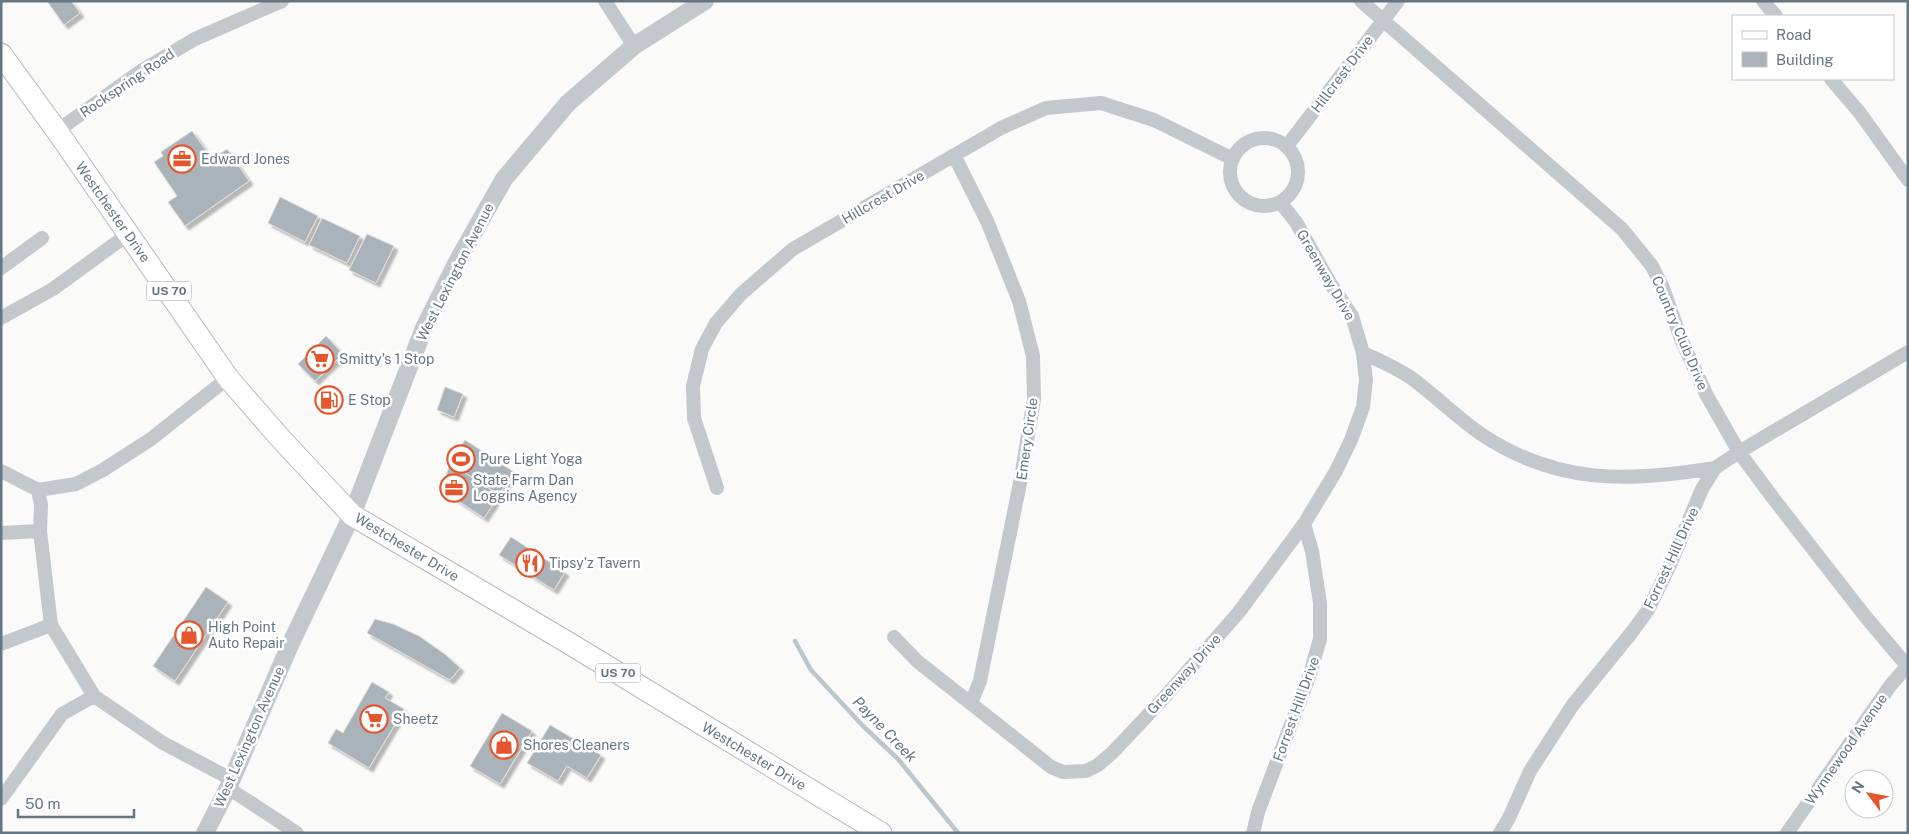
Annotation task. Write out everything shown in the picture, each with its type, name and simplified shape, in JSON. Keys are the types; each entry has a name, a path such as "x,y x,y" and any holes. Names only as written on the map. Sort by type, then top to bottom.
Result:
{"main road":[{"name":"Westchester Drive","path":"1,54 57,131 128,235 150,263 228,378 281,439 352,515 567,642 881,833"}],"street":[{"name":"Rockspring Road","path":"57,131 140,70 195,39 282,1"},
{"path":"605,1 634,46"},
{"name":"West Lexington Avenue","path":"205,833 230,783 290,645 352,515 424,328 458,260 504,178 568,103 634,46 705,1"},
{"name":"Country Club Drive","path":"1361,1 1622,229 1637,245 1652,266 1663,288 1681,339 1706,394 1739,452 1797,530 1907,667"},
{"name":"Hillcrest Drive","path":"1287,146 1398,1"},
{"path":"1762,1 1775,15"},
{"path":"1832,80 1860,113 1908,180"},
{"name":"Hillcrest Drive","path":"717,488 694,418 693,386 702,349 716,324 741,294 794,249 1001,128 1046,108 1101,103 1154,120 1233,159"},
{"path":"1256,138 1278,140 1287,146 1296,160 1298,176 1292,191 1280,202 1269,205 1257,205 1246,201 1238,193 1232,182 1230,171 1233,159 1239,149 1247,142 1256,138"},
{"name":"Emery Circle","path":"954,155 987,222 1019,301 1033,356 1034,399 1021,478 980,680 972,703"},
{"name":"Greenway Drive","path":"894,637 917,661 1051,767 1063,772 1086,771 1098,765 1112,753 1163,699 1239,612 1304,524 1336,471 1363,406 1366,380 1363,352 1352,316 1330,283 1296,222 1280,202"},
{"path":"1,318 52,289 128,235"},
{"path":"1,268 42,238"},
{"path":"1363,352 1410,377 1481,434 1508,450 1540,464 1591,476 1625,478 1676,474 1715,468"},
{"name":"Forrest Hill Drive","path":"1500,833 1509,818 1530,771 1572,706 1648,610 1670,565 1702,489 1715,468 1908,352"},
{"path":"1,471 38,490 76,484 103,470 150,439 228,378"},
{"path":"38,490 40,531 52,625 94,696 163,743 230,783 297,833"},
{"name":"Forrest Hill Drive","path":"1253,833 1258,812 1310,674 1320,639 1320,603 1312,551 1304,524"},
{"path":"1,533 40,531"},
{"path":"1,644 52,625"},
{"name":"Wynnewood Avenue","path":"1787,833 1890,686 1907,667"},
{"path":"1,799 62,714 94,696"}],"building":[{"path":"47,1 71,1 80,13 64,25"},
{"path":"192,131 212,159 227,149 249,181 185,226 168,202 177,196 154,162 163,156 161,152"},
{"path":"280,197 318,216 305,242 268,223"},
{"path":"322,218 360,236 347,263 309,245"},
{"path":"367,234 394,246 376,283 349,270"},
{"path":"326,336 343,354 315,381 298,364"},
{"path":"445,387 463,394 454,417 437,410"},
{"path":"465,440 514,472 499,495 450,463"},
{"path":"450,463 499,495 484,518 442,490"},
{"path":"511,537 565,572 554,590 499,555"},
{"path":"206,587 228,602 175,681 153,666"},
{"path":"375,619 393,624 419,636 446,655 460,668 450,680 367,633"},
{"name":"Sheetz","path":"372,682 389,692 385,698 404,709 369,768 328,743 336,729 343,733"},
{"path":"502,713 532,731 500,784 470,766"},
{"path":"550,725 601,755 587,778 567,766 558,781 527,763"}],"waterway":[{"name":"Payne Creek","path":"795,641 811,670 863,726 898,759 958,833"}],"place":[{"name":"Edward Jones","path":"182,159"},
{"name":"Smitty's 1 Stop","path":"320,359"},
{"name":"E Stop","path":"329,400"},
{"name":"Pure Light Yoga","path":"461,459"},
{"name":"State Farm Dan Loggins Agency","path":"454,488"},
{"name":"Tipsy'z Tavern","path":"530,563"},
{"name":"High Point Auto Repair","path":"189,635"},
{"name":"Sheetz","path":"374,719"},
{"name":"Shores Cleaners","path":"504,745"}]}
